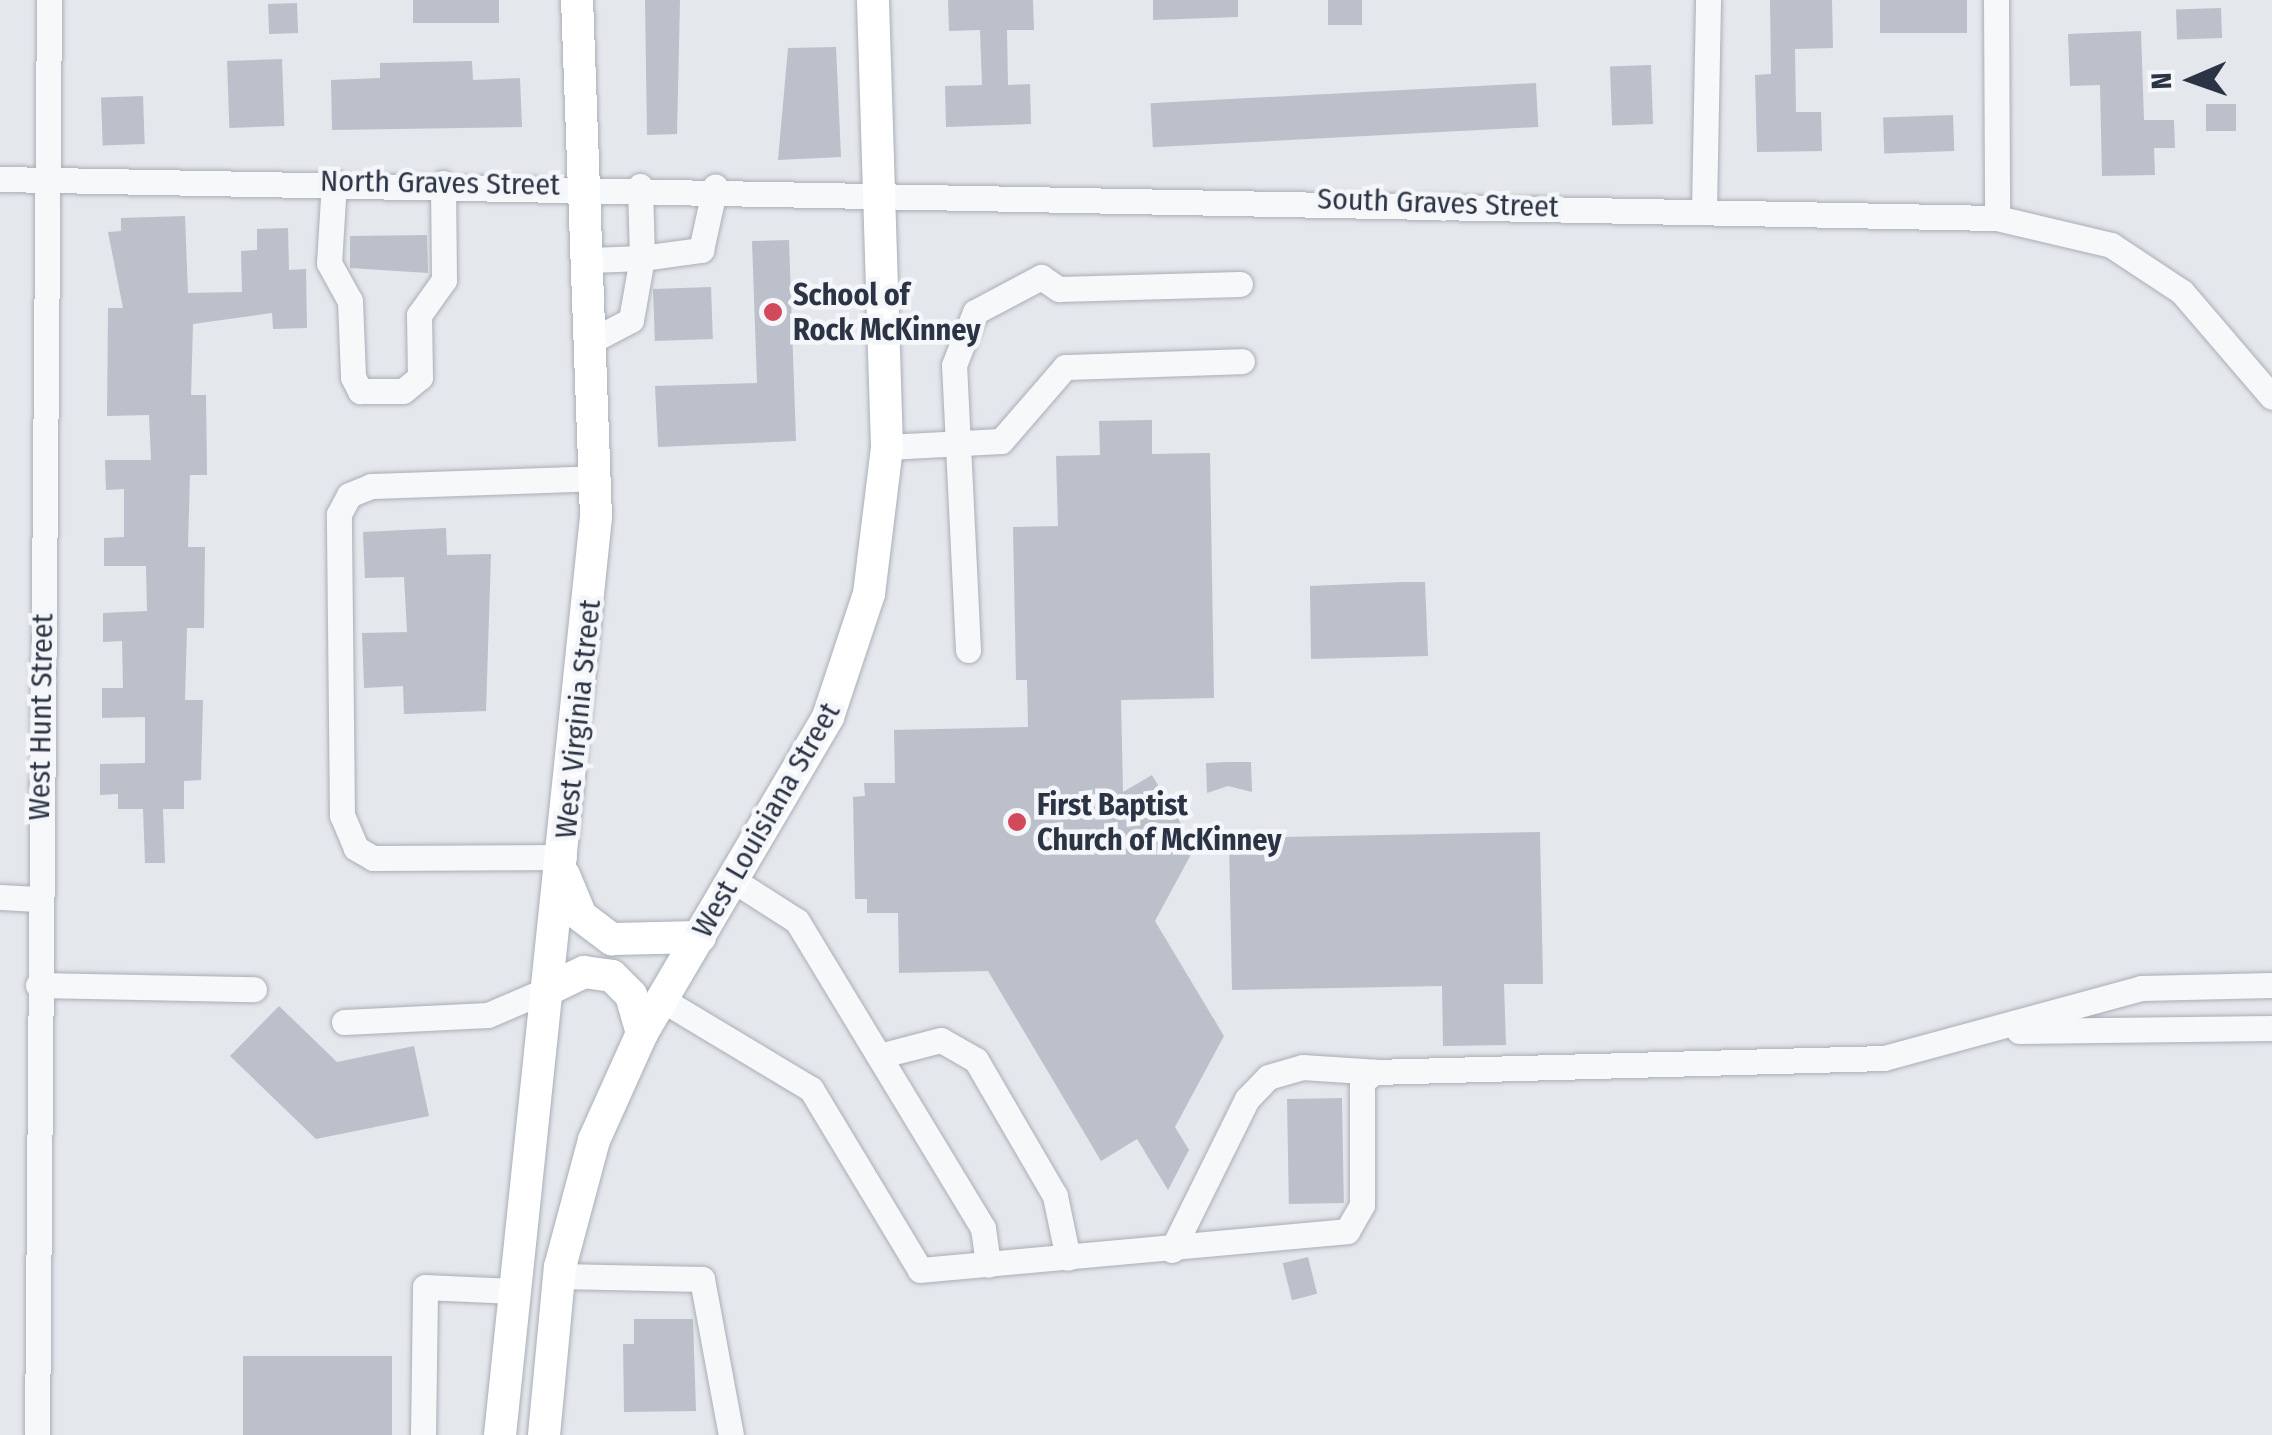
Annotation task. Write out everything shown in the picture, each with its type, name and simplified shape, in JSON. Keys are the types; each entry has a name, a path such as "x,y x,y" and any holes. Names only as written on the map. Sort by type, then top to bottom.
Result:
{"main road":[{"name":"West Virginia Street","path":"500,1435 513,1291 551,988 597,478 576,0"},
{"name":"West Louisiana Street","path":"544,1435 559,1276 582,1173 642,1033 736,882 853,654 877,552 887,447 873,0"},
{"path":"563,864 581,916 612,939 700,936"},
{"path":"551,988 584,972 612,976 631,995 642,1033"}],"street":[{"name":"West Hunt Street","path":"37,1435 38,900 52,180 49,0"},
{"path":"1704,210 1708,0"},
{"path":"1996,0 1997,218"},
{"name":"North Graves Street","path":"0,179 880,191"},
{"path":"334,182 330,263 350,301 353,377 360,391 404,392 420,377 418,315 444,280 443,184"},
{"path":"593,340 630,320 642,258 640,186"},
{"path":"590,260 701,250 714,188"},
{"name":"South Graves Street","path":"880,191 1997,218 2111,245 2182,292 2272,397"},
{"path":"968,650 958,348 975,312 1023,279 1084,290 1240,284"},
{"path":"887,447 1002,442 1065,367 1242,362"},
{"path":"563,864 373,858 356,848 342,816 340,514 348,494 371,486 597,478"},
{"path":"736,882 798,922 983,1228 988,1265"},
{"path":"0,897 38,900"},
{"path":"1172,1250 1247,1099 1268,1078 1302,1066 1378,1072 1884,1058 2140,988 2272,984"},
{"path":"38,985 254,989"},
{"path":"344,1022 488,1014 551,988"},
{"path":"1984,1032 2272,1025 2272,997"},
{"path":"661,999 811,1089 920,1270 1172,1250 1347,1231 1362,1205 1362,1082 1378,1072"},
{"path":"879,1056 940,1040 976,1060 1055,1196 1068,1258"},
{"path":"559,1276 702,1279 731,1435"},
{"path":"423,1435 424,1287 513,1291"}],"building":[{"path":"413,0 499,0 499,23 413,23"},
{"path":"645,0 680,0 677,134 647,135"},
{"path":"948,0 1033,0 1034,30 1007,30 1008,85 1030,84 1031,124 946,127 945,86 982,85 980,30 949,31"},
{"path":"1153,0 1238,0 1238,17 1153,20"},
{"path":"1328,0 1362,0 1362,25 1328,25"},
{"path":"1770,0 1832,0 1833,48 1795,49 1796,112 1821,112 1822,151 1757,152 1755,75 1771,74"},
{"path":"1880,0 1967,0 1967,33 1880,33"},
{"path":"297,3 298,33 269,34 268,4"},
{"path":"2221,8 2222,38 2177,40 2176,10"},
{"path":"2141,31 2144,120 2174,120 2175,148 2154,148 2155,175 2102,176 2100,85 2070,86 2068,34"},
{"path":"836,47 841,157 778,160 788,48"},
{"path":"282,59 284,126 229,128 227,61"},
{"path":"472,61 473,80 520,78 522,127 332,130 331,80 380,78 380,63"},
{"path":"1651,65 1653,124 1612,125 1610,66"},
{"path":"1536,83 1538,127 1153,147 1151,103"},
{"path":"143,96 145,144 103,145 101,97"},
{"path":"2206,104 2236,104 2236,131 2206,131"},
{"path":"1953,115 1954,151 1884,153 1883,117"},
{"path":"185,216 188,293 242,292 241,251 257,250 257,229 288,228 289,270 306,269 307,328 273,329 272,313 193,324 191,395 206,395 207,475 190,475 188,547 205,547 204,628 187,628 185,700 203,700 201,780 184,781 184,809 163,809 165,863 145,863 143,809 118,809 118,794 100,795 100,764 145,763 145,717 102,718 102,688 123,688 122,641 103,642 103,613 147,611 146,566 104,566 104,538 124,537 124,489 106,490 105,460 151,460 149,415 107,416 108,308 123,308 108,232 121,231 121,218"},
{"path":"427,235 428,273 350,268 350,236"},
{"name":"School of Rock McKinney","path":"789,240 796,441 658,447 655,386 757,383 752,241"},
{"path":"711,287 713,339 655,341 653,289"},
{"name":"First Baptist Church of McKinney","path":"1152,420 1152,454 1210,453 1214,698 1121,700 1123,792 1152,775 1195,847 1155,921 1224,1036 1175,1127 1189,1150 1168,1190 1137,1139 1101,1161 988,971 899,973 898,913 867,913 867,899 855,899 853,797 865,796 864,783 895,783 894,730 1028,727 1027,680 1016,680 1013,527 1058,526 1056,456 1100,455 1099,421"},
{"path":"446,528 447,555 491,554 486,711 404,714 403,686 364,688 362,633 407,632 404,577 365,578 363,532"},
{"path":"1425,582 1428,656 1311,659 1310,586"},
{"path":"1251,762 1252,792 1228,786 1207,793 1206,763"},
{"path":"1540,832 1543,984 1504,984 1506,1045 1443,1046 1442,986 1232,990 1229,838"},
{"path":"279,1006 337,1062 414,1046 429,1116 316,1139 230,1056"},
{"path":"1342,1098 1344,1203 1289,1204 1287,1099"},
{"path":"1308,1257 1317,1294 1292,1300 1283,1263"},
{"path":"634,1319 693,1319 696,1411 624,1412 623,1344 634,1344"},
{"path":"243,1356 392,1356 392,1435 243,1435"}],"place":[{"name":"School of Rock McKinney","path":"773,312"},
{"name":"First Baptist Church of McKinney","path":"1017,822"}]}
